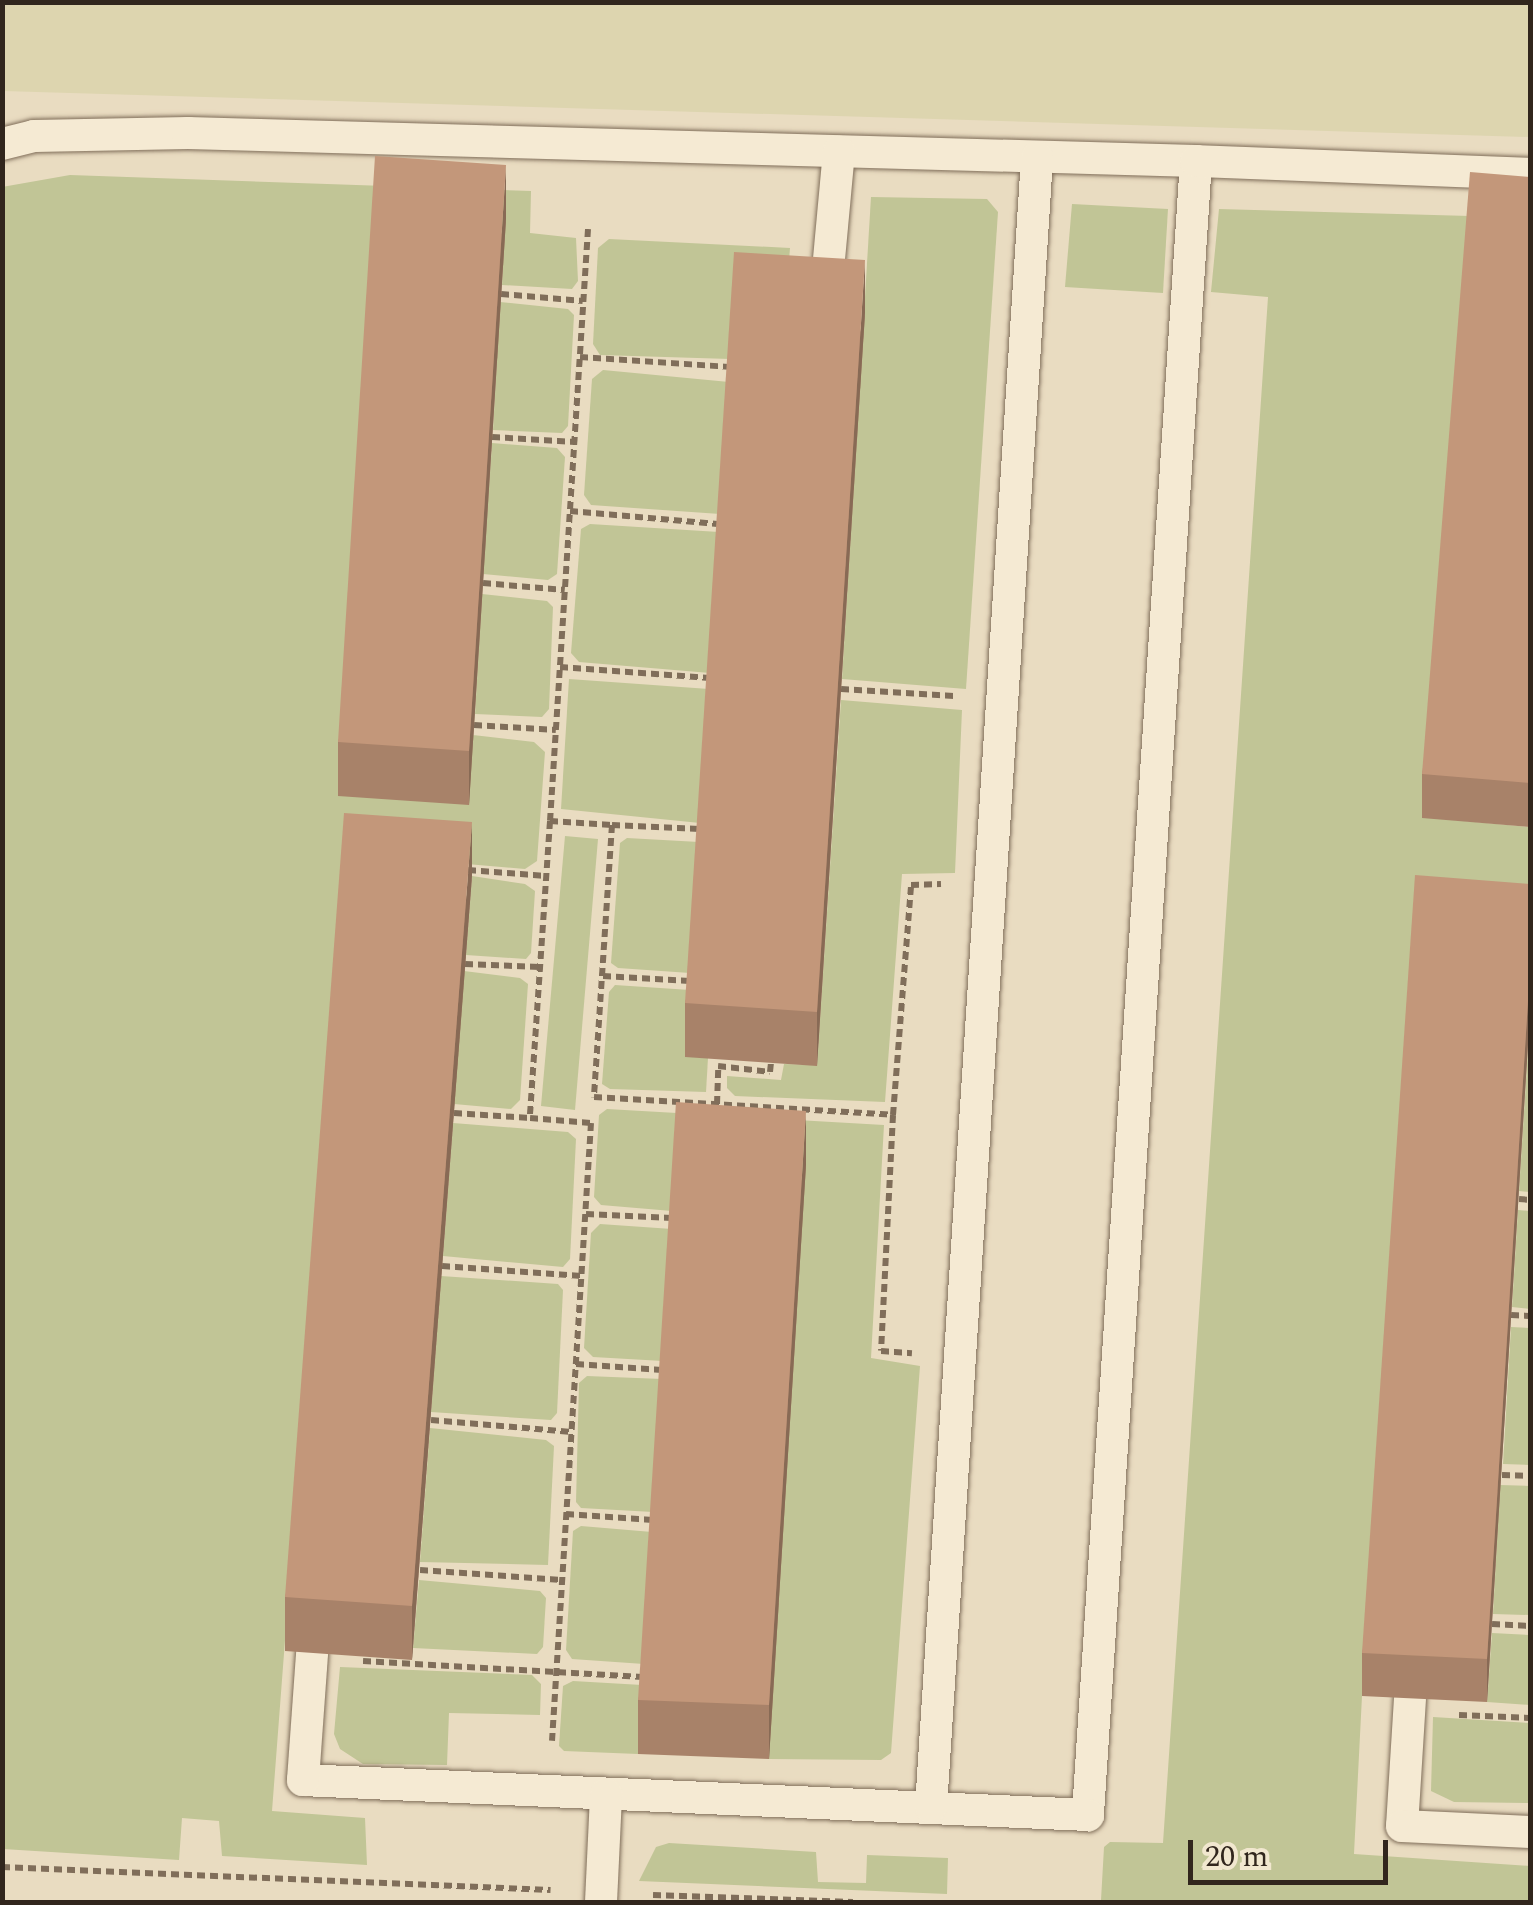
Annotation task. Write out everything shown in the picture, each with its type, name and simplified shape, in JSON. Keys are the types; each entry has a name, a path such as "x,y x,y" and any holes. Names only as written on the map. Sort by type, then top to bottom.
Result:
{"lane":[{"path":"2,144 34,136 188,133 1530,174"},
{"path":"824,311 839,152"},
{"path":"931,1807 1037,156"},
{"path":"312,1653 303,1780 1088,1815 1196,162"},
{"path":"1410,1699 1402,1826 1530,1832"},
{"path":"601,1898 606,1794"}],"path":[{"path":"530,1118 588,229"},
{"path":"501,294 584,300"},
{"path":"580,356 729,368"},
{"path":"492,437 575,442"},
{"path":"570,511 720,524"},
{"path":"483,583 565,590"},
{"path":"560,667 710,678"},
{"path":"841,689 960,697"},
{"path":"474,725 556,730"},
{"path":"550,820 700,829"},
{"path":"612,825 594,1098 893,1115"},
{"path":"458,869 546,876"},
{"path":"917,1353 881,1352 893,1115 911,885 948,884"},
{"path":"465,964 540,967"},
{"path":"603,976 690,981"},
{"path":"717,1104 718,1066 770,1072 772,1063"},
{"path":"454,1113 591,1123 551,1760"},
{"path":"1519,1199 1530,1200"},
{"path":"586,1214 672,1218"},
{"path":"442,1266 582,1276"},
{"path":"1512,1316 1530,1316"},
{"path":"576,1364 662,1370"},
{"path":"431,1420 572,1432"},
{"path":"1502,1476 1530,1476"},
{"path":"566,1514 653,1520"},
{"path":"420,1570 562,1580"},
{"path":"1492,1624 1530,1626"},
{"path":"352,1660 643,1676"},
{"path":"1442,1714 1530,1718"},
{"path":"2,1867 601,1898 852,1902"}],"shaded area":[{"path":"3,2 1530,3 1530,137 3,91"}],"green space":[{"path":"70,175 531,191 530,233 576,238 578,281 572,289 502,285 505,219 473,735 534,742 545,752 537,861 525,869 432,861 344,867 272,1811 365,1818 367,1865 222,1856 219,1821 182,1818 179,1860 3,1849 2,187"},
{"path":"871,197 987,199 998,212 966,689 842,679"},
{"path":"1072,204 1168,209 1163,293 1065,287"},
{"path":"1219,209 1470,216 1422,817 1530,827 1530,909 1362,1696 1354,1854 1530,1866 1530,1902 1101,1900 1104,1847 1110,1842 1163,1843 1268,297 1211,292"},
{"path":"609,239 790,248 785,309 730,359 600,355 593,344 598,248"},
{"path":"500,302 568,309 574,315 568,426 562,433 493,430"},
{"path":"603,370 729,382 720,514 591,505 584,495 592,379"},
{"path":"492,443 557,448 565,457 557,574 548,580 483,574"},
{"path":"590,524 719,532 710,673 579,662 571,653 581,529"},
{"path":"482,594 547,601 553,607 549,709 542,717 475,714"},
{"path":"569,679 709,689 700,823 561,809"},
{"path":"841,700 962,710 955,873 902,874 885,1102 735,1096 727,1088 727,1076 781,1080 784,1064 817,1065"},
{"path":"565,836 598,839 575,1110 541,1106"},
{"path":"627,838 699,842 690,973 618,968 611,963 620,843"},
{"path":"472,876 525,884 535,891 531,953 526,959 466,955"},
{"path":"464,971 520,978 528,984 520,1100 511,1109 454,1104"},
{"path":"615,985 690,990 708,1058 706,1092 610,1089 602,1084 609,992"},
{"path":"1530,1018 1530,1192 1519,1191"},
{"path":"607,1109 884,1125 871,1358 920,1366 891,1753 881,1760 769,1759 672,1211 601,1205 594,1197 599,1115"},
{"path":"453,1123 568,1132 576,1139 570,1259 563,1267 443,1256"},
{"path":"1518,1210 1530,1211 1530,1309 1512,1307"},
{"path":"600,1224 672,1229 663,1361 593,1357 584,1348 591,1233"},
{"path":"441,1276 558,1284 563,1290 557,1413 551,1420 431,1412"},
{"path":"1511,1327 1530,1328 1530,1465 1503,1464"},
{"path":"587,1376 662,1379 653,1512 581,1508 576,1502 579,1383"},
{"path":"430,1428 546,1440 554,1446 548,1565 420,1562"},
{"path":"1500,1485 1530,1486 1530,1615 1493,1614"},
{"path":"581,1526 652,1532 644,1664 572,1659 566,1650 573,1531"},
{"path":"419,1580 540,1591 546,1598 543,1647 537,1654 413,1648"},
{"path":"1492,1633 1530,1635 1530,1705 1487,1702"},
{"path":"340,1667 532,1675 541,1684 540,1715 449,1713 447,1765 363,1764 340,1749 334,1734"},
{"path":"573,1681 642,1685 638,1754 564,1751 559,1746 563,1686"},
{"path":"1433,1717 1530,1723 1530,1803 1454,1802 1431,1791"},
{"path":"669,1843 816,1852 818,1882 866,1883 867,1855 948,1858 947,1894 639,1881 656,1847"}],"building":[{"path":"375,156 506,165 469,751 338,742"},
{"path":"1470,172 1530,177 1530,783 1422,774"},
{"path":"734,252 865,260 817,1012 685,1003"},
{"path":"344,813 472,822 412,1606 285,1597"},
{"path":"1415,875 1530,884 1530,969 1487,1659 1362,1653"},
{"path":"676,1102 806,1111 769,1705 638,1700"}]}
